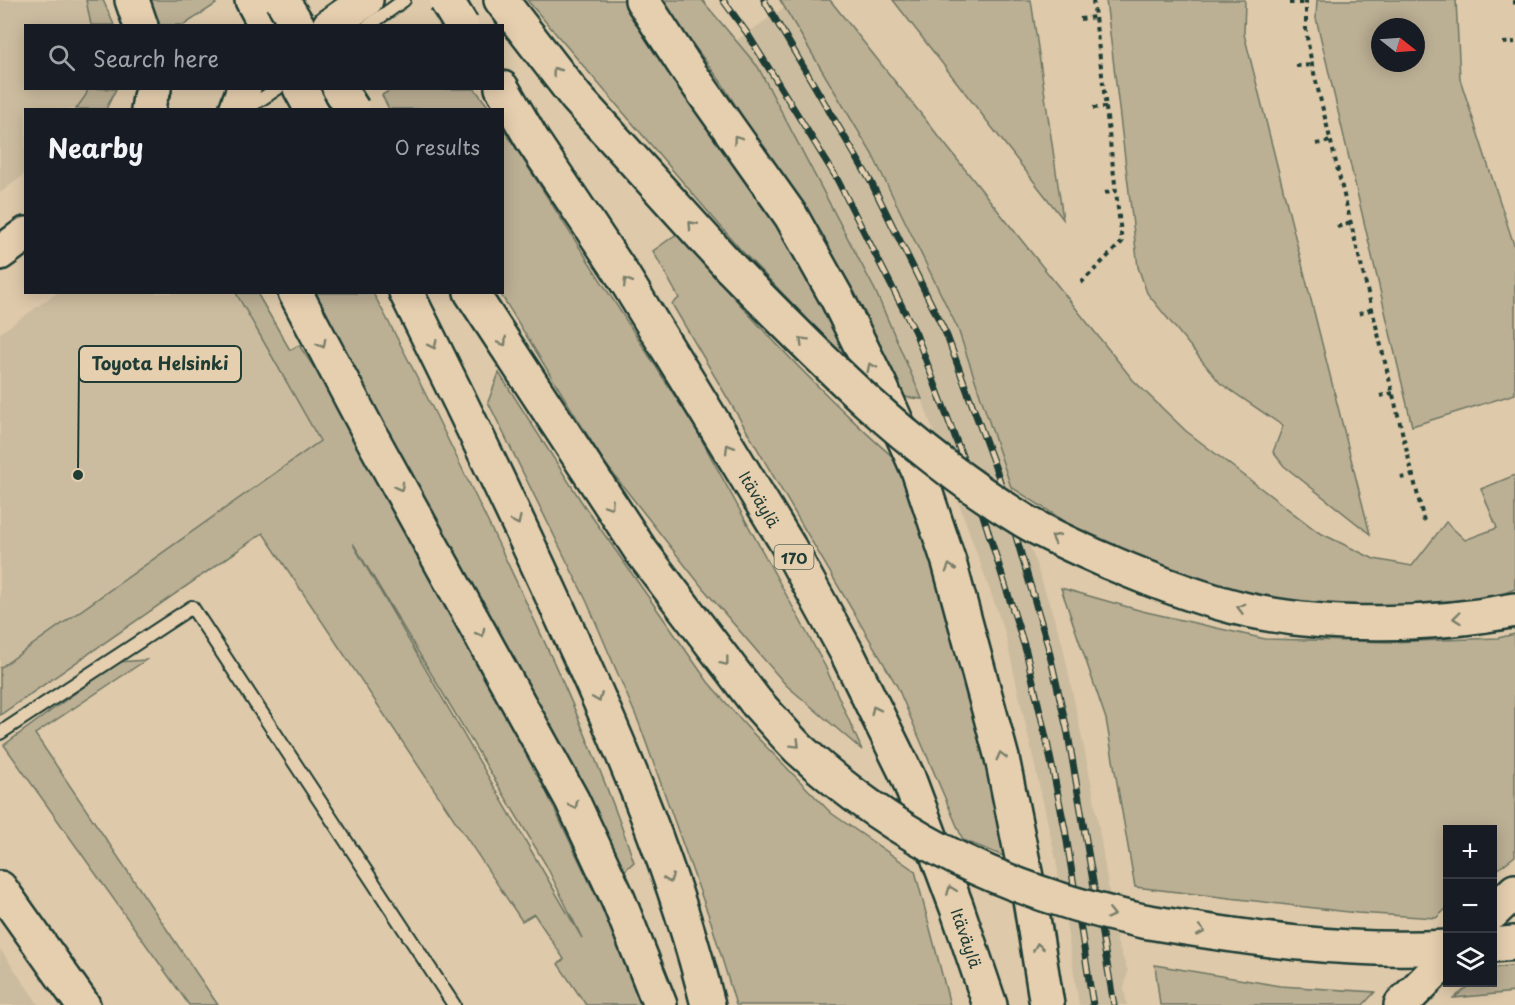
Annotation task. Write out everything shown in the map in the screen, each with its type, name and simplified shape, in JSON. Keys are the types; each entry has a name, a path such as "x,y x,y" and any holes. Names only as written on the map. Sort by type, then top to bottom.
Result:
{"main road":[{"path":"132,0 140,24"},
{"path":"252,0 265,24"},
{"path":"282,0 297,24"},
{"path":"293,24 326,0"},
{"path":"331,24 366,0"},
{"path":"446,0 461,24"},
{"path":"501,0 576,97 731,268 835,374 890,423 943,465 1024,521 1065,543 1149,579 1247,610 1298,618 1416,622 1515,610"},
{"path":"642,0 689,72 791,216 838,300 880,385 918,470 949,562 1002,758 1028,887 1047,1005"},
{"path":"237,108 243,90"},
{"path":"301,90 311,108"},
{"path":"340,90 351,108"},
{"name":"Itäväylä","path":"503,90 533,141 622,274 722,437 789,547 847,653 908,777 990,1005"},
{"path":"0,253 24,235"},
{"path":"296,294 572,800 618,898 660,1005"},
{"path":"407,294 471,423 593,685 674,891 708,1005"},
{"path":"472,294 641,551 756,702 799,748 855,795 897,825 950,856 992,875 1057,899 1105,913 1234,937 1401,950 1443,947"},
{"path":"0,888 83,1005"},
{"path":"1497,908 1515,891"},
{"path":"1497,944 1515,942"},
{"path":"1401,1005 1443,963"}],"lane":[{"path":"371,24 404,0"},
{"path":"249,108 275,90"},
{"path":"0,733 192,607 454,1005"}],"path":[{"path":"1081,283 1122,242 1092,0"},
{"path":"1515,0 1515,6"},
{"path":"1288,3 1306,2 1306,32 1312,65 1425,525"},
{"path":"1080,19 1095,17"},
{"path":"1503,43 1515,42"},
{"path":"1296,66 1312,65"},
{"path":"1093,108 1106,107"},
{"path":"1316,144 1330,141"},
{"path":"1105,193 1116,191"},
{"path":"1337,227 1351,223"},
{"path":"1359,314 1372,309"},
{"path":"1380,396 1393,393"},
{"path":"1401,478 1413,475"}],"shaded area":[{"path":"0,0 86,0 91,24 24,24 24,90 88,90 77,108 24,108 24,175 0,193"},
{"path":"86,0 103,0 114,24 91,24"},
{"path":"148,0 214,0 216,4 186,24 157,24"},
{"path":"527,0 625,0 656,49 764,199 861,375 740,249"},
{"path":"660,0 702,0 758,67 875,290 922,399 904,397 838,271 721,82"},
{"path":"780,0 830,0 1133,380 1186,431 1318,532 1374,559 1412,566 1446,522 1465,540 1497,528 1481,489 1515,475 1515,589 1479,603 1343,610 1192,585 1067,528 1066,522 1011,487 958,329 872,154"},
{"path":"893,0 1031,0 1063,219"},
{"path":"1106,0 1245,0 1244,34 1370,534 1284,466 1273,452 1283,426 1220,383 1147,293 1138,267"},
{"path":"1317,0 1456,0 1460,79 1515,248 1515,394 1412,426 1316,18"},
{"path":"785,7 872,154 958,329 1062,642 1093,791 1117,942 1128,971 1124,989 1127,1005 1079,1005 1056,860 1005,633 922,399 875,290 737,40"},
{"path":"87,90 116,90 106,108 77,108"},
{"path":"390,90 476,90 489,108 388,108 382,95"},
{"path":"504,130 694,426 825,666 862,750 786,685 702,587 604,462 501,294 504,294"},
{"path":"678,233 797,365 862,429 903,465 961,659 1011,859 963,840 897,686 672,304 679,298 653,251"},
{"path":"56,294 237,294 320,441 0,668 0,333"},
{"path":"237,294 258,294 290,350 299,345 331,393 448,605 534,766 613,932 642,1005 586,1005 558,964 564,959 534,914 522,921 263,533 0,715 0,668 320,441","holes":["354,545 546,865 582,938 354,546"]},
{"path":"309,294 374,294 432,406 507,562 584,732 634,862 621,874"},
{"path":"499,373 583,504 708,682 746,726 831,813 915,871 950,1005 736,1005 711,922 639,723 587,602 488,402"},
{"path":"1061,588 1142,611 1265,639 1391,642 1498,638 1515,634 1515,856 1497,870 1497,825 1443,825 1443,912 1436,918 1357,913 1135,887 1106,719"},
{"path":"146,660 35,734 218,1005 189,1005 4,745 118,662"},
{"path":"0,949 39,1005 0,1005"},
{"path":"1155,965 1280,986 1375,992 1363,1005 1160,1005"},
{"path":"1515,965 1515,992 1454,998 1467,987 1497,987 1497,967"}],"railway":[{"path":"723,0 747,33 836,177 916,334 976,493 1026,651 1047,742 1065,829 1093,1005"},
{"path":"764,0 871,182 947,336 998,475 1048,646 1068,734 1114,1005"}],"place":[{"name":"Toyota Helsinki","path":"78,475"}]}
